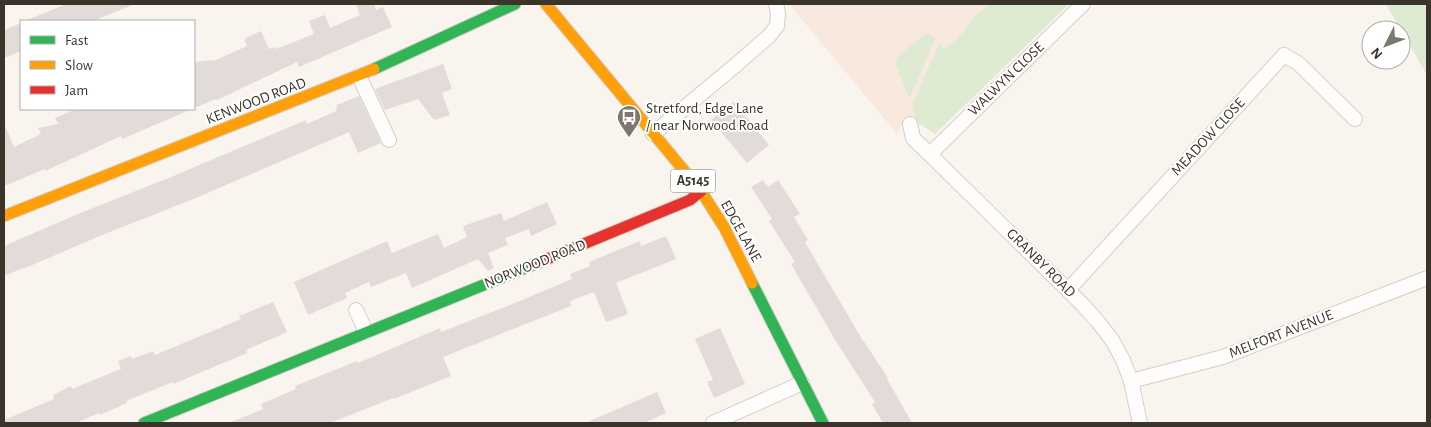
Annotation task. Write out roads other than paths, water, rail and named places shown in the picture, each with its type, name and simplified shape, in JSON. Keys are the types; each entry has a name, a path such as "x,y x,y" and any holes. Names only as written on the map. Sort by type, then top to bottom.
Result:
{"main road":[{"name":"KENWOOD ROAD","path":"4,216 359,76 515,4"},
{"name":"EDGE LANE","path":"546,4 701,191 724,227 823,423"},
{"name":"NORWOOD ROAD","path":"144,423 559,255 690,200 701,191"}],"street":[{"path":"653,134 769,36 777,26 778,13 776,4"},
{"name":"WALWYN CLOSE","path":"930,154 1083,4"},
{"name":"MEADOW CLOSE","path":"1068,290 1284,55 1298,64 1355,119"},
{"path":"359,76 388,140"},
{"name":"GRANBY ROAD","path":"910,124 913,138 1068,290 1112,340 1123,360 1131,381 1140,423"},
{"name":"MELFORT AVENUE","path":"1131,381 1223,356 1427,278"},
{"path":"356,310 366,332"},
{"path":"713,423 802,383"}],"place":[{"name":"Stretford, Edge Lane / near Norwood Road","path":"629,138"}]}
